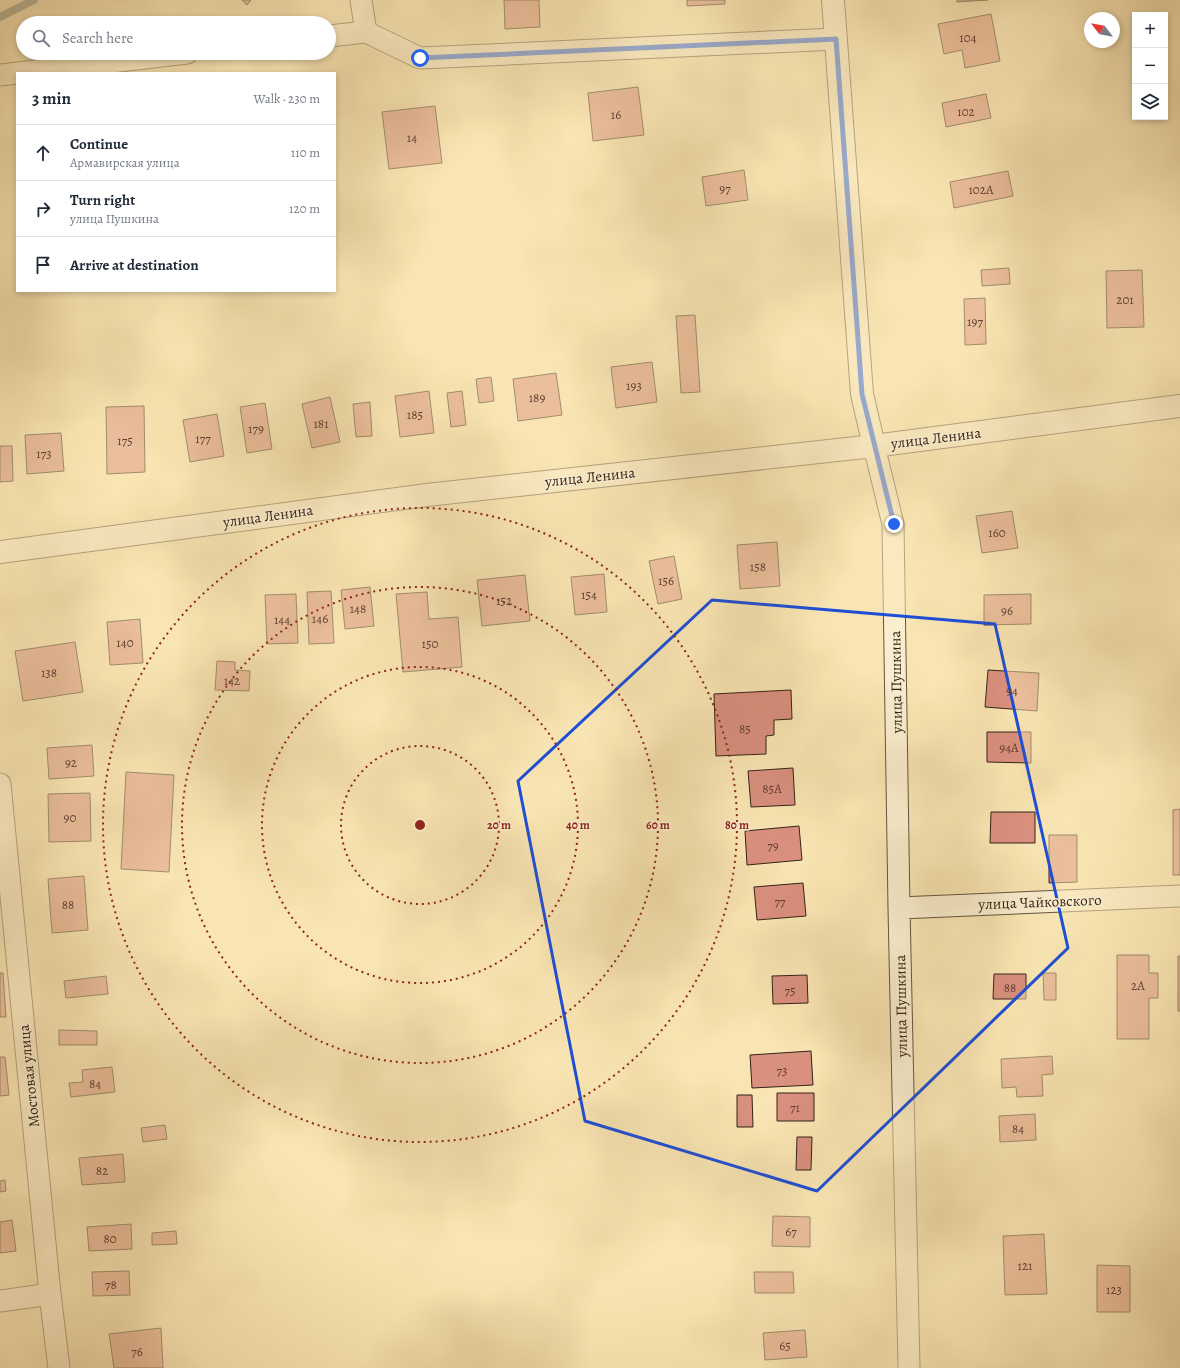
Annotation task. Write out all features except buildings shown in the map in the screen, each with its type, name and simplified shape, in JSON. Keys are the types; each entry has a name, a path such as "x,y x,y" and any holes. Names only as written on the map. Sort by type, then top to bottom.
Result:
{"street":[{"path":"361,0 366,32"},
{"name":"улица Пушкина","path":"833,0 862,394 894,524 899,908 909,1368"},
{"path":"336,35 366,32 420,58 836,39"},
{"path":"26,72 128,60"},
{"path":"0,75 16,73"},
{"name":"улица Ленина","path":"0,552 427,495 874,446 1180,406"},
{"name":"Мостовая улица","path":"0,784 50,1294 59,1368"},
{"name":"улица Чайковского","path":"899,908 1180,896"},
{"path":"0,1301 50,1294"}],"highlighted area":[{"path":"712,600 995,624 1068,948 817,1191 585,1121 518,781"}],"waterway":[{"path":"0,17 34,0"}],"route":[{"path":"420,58 836,39 862,394 894,524"}]}
